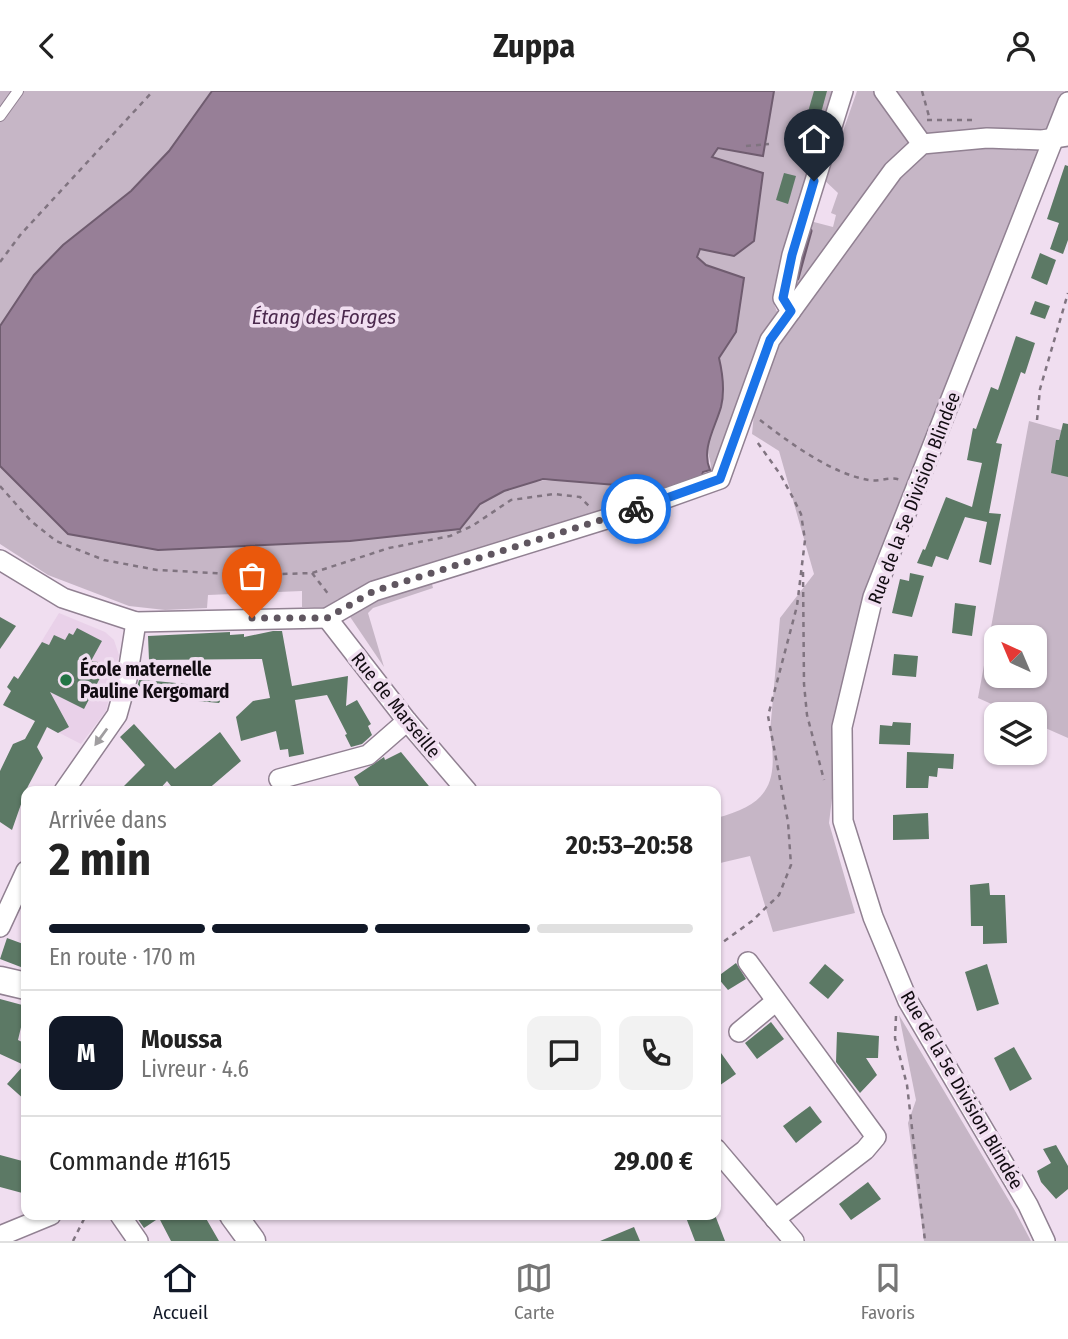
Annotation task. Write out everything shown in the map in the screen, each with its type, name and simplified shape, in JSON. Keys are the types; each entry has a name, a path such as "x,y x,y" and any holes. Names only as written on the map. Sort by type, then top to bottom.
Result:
{"main road":[{"path":"0,980 21,985"}],"street":[{"path":"791,311 783,298 792,255 843,91"},
{"path":"884,91 922,144"},
{"name":"Rue de la 5e Division Blindée","path":"1045,1241 1028,1205 908,1001 873,918 843,821 842,727 873,597 1061,137 1068,102"},
{"path":"0,560 63,598 136,622 334,613 374,591 613,517 720,479 770,340 893,171 922,144 987,138 1042,140 1061,137"},
{"name":"Rue de Marseille","path":"334,613 407,721 463,786"},
{"path":"67,786 117,715 127,679 136,622"},
{"path":"279,779 368,755 407,721"},
{"path":"0,927 21,882"},
{"path":"748,962 876,1137 865,1150 775,1219"},
{"path":"739,1032 775,1002"},
{"path":"721,1155 794,1241"},
{"path":"0,1236 39,1220"},
{"path":"123,1220 138,1241"}],"lane":[{"path":"0,116 18,91"}],"path":[{"path":"0,262 21,234 153,91"},
{"path":"922,91 930,120"},
{"path":"746,146 769,144"},
{"path":"1037,420 1040,389 1068,293"},
{"path":"741,419 760,420 792,444 850,476 872,481 895,478 918,485"},
{"path":"741,419 780,474 801,514 804,549 804,684 807,715 825,784"},
{"path":"0,486 31,521 56,541 104,560 157,570 251,575 312,573 389,548 450,536 472,526 511,500 554,494 580,497 589,507"},
{"path":"721,943 752,921 779,895 791,865 788,822 768,716 797,606 804,549"},
{"path":"312,573 334,613"},
{"path":"251,575 252,618"},
{"path":"908,1001 895,1017 895,1038 907,1086 925,1241"},
{"path":"73,1241 84,1220"}],"shaded area":[{"path":"0,91 212,91 169,151 130,191 63,245 34,275 0,326"},
{"path":"774,91 833,91 774,304 778,314 721,464 709,477 709,440 723,395 719,358 736,332 705,265 697,257 711,157 717,148 763,155"},
{"path":"857,91 1064,91 843,707 829,823 855,913 773,932 750,856 721,863 721,817 747,807 766,790 773,766 770,732 780,618 814,574 779,451 752,434 755,403 773,356 784,338 796,274 810,221 833,227 836,215 831,213 838,193 821,177 825,165 833,160"},
{"path":"1029,421 1068,432 1068,738 1047,729 1047,702 987,702 978,698 984,665 984,688 1047,688 1047,625 991,625"},
{"path":"0,466 68,534 158,550 350,541 460,529 481,503 522,484 544,481 590,481 658,488 632,519 461,574 460,570 431,580 433,588 373,608 368,613 384,667 338,599 326,607 302,607 302,591 208,595 207,608 165,610 129,606 48,575 0,544"},
{"name":"École maternelle Pauline Kergomard","path":"59,613 105,632 114,640 119,655 106,711 81,744 3,704"},
{"path":"899,1015 1031,1241 924,1241 908,1123 916,1100"}],"water":[{"name":"Étang des Forges","path":"212,91 774,91 763,156 718,148 712,157 763,173 754,241 734,256 700,249 697,257 706,265 744,278 736,332 719,358 723,395 708,446 710,470 703,472 701,478 665,489 543,479 504,491 480,504 460,529 350,541 158,550 68,534 0,466 0,326 34,275 63,245 131,191 169,151"}],"building":[{"path":"814,91 827,91 809,157 796,154"},
{"path":"1065,165 1068,166 1068,240 1063,254 1050,249 1059,223 1047,219"},
{"path":"784,173 796,176 788,204 776,200"},
{"path":"1040,253 1056,260 1047,285 1031,278"},
{"path":"1035,301 1050,306 1045,319 1030,314"},
{"path":"1016,336 1035,343 1025,374 1021,372 996,443 1002,444 989,513 1001,514 991,565 979,562 987,522 965,517 948,560 936,556 932,567 917,563 946,497 972,507 982,463 967,460 973,428 976,429 991,387 998,390"},
{"path":"1063,423 1068,424 1068,477 1051,473 1056,440 1059,440"},
{"path":"910,573 924,576 912,617 892,613 900,579 909,581"},
{"path":"955,603 976,606 972,636 952,633"},
{"path":"0,617 16,626 0,649"},
{"name":"École maternelle Pauline Kergomard","path":"77,628 102,641 91,661 98,662 97,676 101,676 84,709 50,692 69,727 58,733 47,727 37,747 43,758 28,786 21,786 21,804 12,830 0,822 0,771 13,744 25,739 35,721 3,705 11,691 7,687 14,676 18,679 42,642 49,645 54,635 65,640 69,633 73,635"},
{"path":"282,631 292,686 348,676 346,706 357,700 371,724 368,726 372,735 362,744 351,747 327,695 295,700 304,754 289,757 288,749 280,750 276,731 241,741 236,717 253,701 270,698 262,659 149,660 148,636 230,632 230,635 244,634 244,637"},
{"path":"894,654 918,656 916,677 892,675"},
{"path":"139,680 228,688 219,703 135,695"},
{"path":"893,722 911,723 910,745 879,744 880,725 892,726"},
{"path":"134,724 175,769 220,732 241,761 212,786 171,786 167,781 162,786 124,786 145,765 120,737"},
{"path":"401,752 429,786 359,786 354,777 384,757 385,760"},
{"path":"907,752 954,754 953,769 938,768 937,777 929,776 928,788 906,788"},
{"path":"928,813 929,839 893,840 893,815"},
{"path":"989,883 990,895 1005,895 1007,943 983,944 983,926 971,926 970,885"},
{"path":"7,938 21,943 21,967 0,959"},
{"path":"736,963 746,979 728,990 721,982 721,974"},
{"path":"825,964 844,980 828,999 809,983"},
{"path":"987,964 999,1004 977,1011 965,972"},
{"path":"0,999 21,1005 18,1040 21,1042 21,1064 0,1054"},
{"path":"771,1022 784,1039 757,1059 745,1043"},
{"path":"837,1032 879,1036 878,1058 866,1058 877,1075 860,1093 836,1062"},
{"path":"1014,1047 1032,1079 1010,1091 994,1058"},
{"path":"721,1053 736,1074 721,1084"},
{"path":"21,1068 21,1097 7,1084"},
{"path":"810,1106 822,1122 796,1143 783,1126"},
{"path":"1056,1145 1068,1166 1068,1189 1056,1199 1041,1182 1037,1171 1051,1163 1043,1149"},
{"path":"0,1155 21,1161 21,1193 0,1187"},
{"path":"868,1182 881,1199 851,1220 839,1204"},
{"path":"138,1220 156,1220 144,1228"},
{"path":"160,1220 207,1220 219,1241 171,1241"},
{"path":"687,1220 717,1220 725,1241 695,1241"},
{"path":"634,1227 640,1241 600,1241"}],"waterway":[{"path":"797,278 810,231"}],"way so far":[{"path":"252,618 327,618 374,591 636,509"}],"place":[{"name":"École maternelle Pauline Kergomard","path":"66,680"}],"route":[{"path":"636,509 720,479 770,340 791,311 783,298 792,255 814,181"}]}
